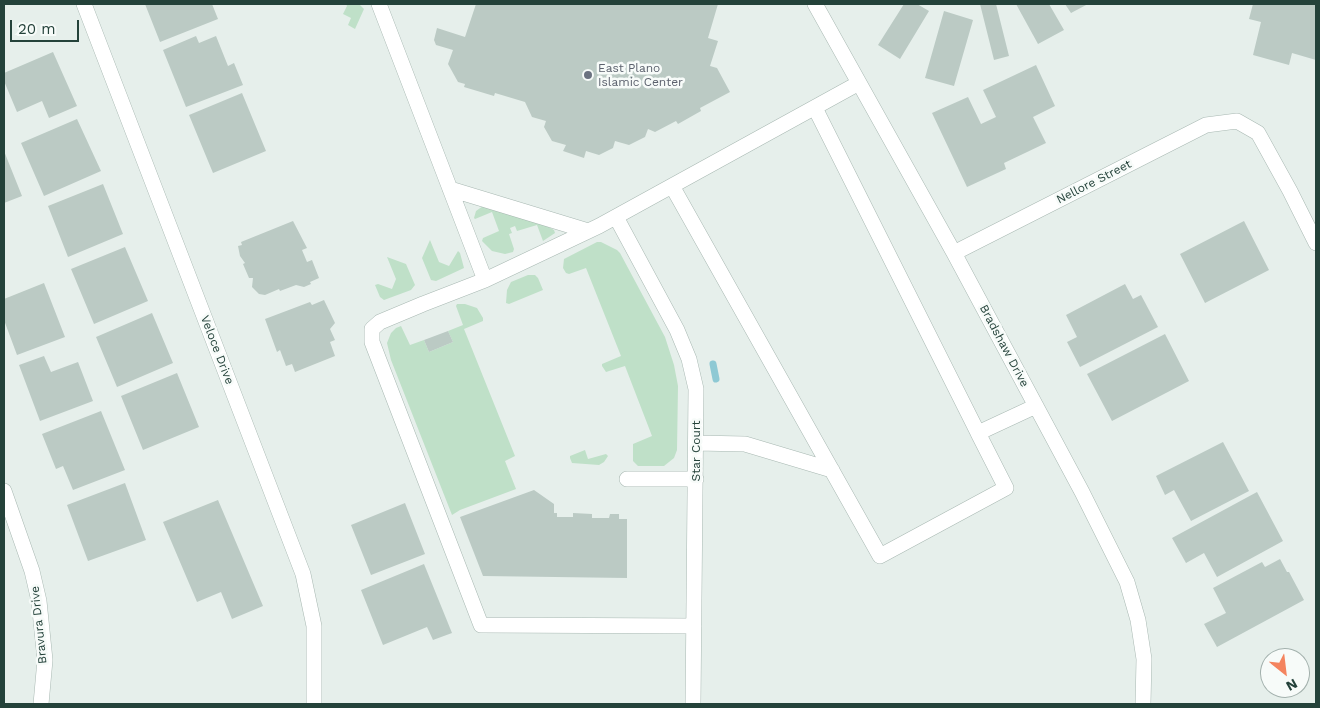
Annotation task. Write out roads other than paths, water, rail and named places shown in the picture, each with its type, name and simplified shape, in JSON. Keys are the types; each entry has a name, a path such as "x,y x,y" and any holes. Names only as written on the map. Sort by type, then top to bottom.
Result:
{"street":[{"name":"Veloce Drive","path":"84,4 304,574 314,626 314,704"},
{"path":"379,4 485,280"},
{"name":"Bradshaw Drive","path":"815,4 954,253 1128,582 1138,620 1144,660 1142,704"},
{"path":"694,626 481,624 372,342 372,329 380,322 485,280 616,217 859,84"},
{"path":"672,186 880,556 1006,488 814,108"},
{"name":"Nellore Street","path":"954,253 1206,125 1237,121 1258,134 1316,243"},
{"path":"450,189 588,231"},
{"name":"Star Court","path":"616,217 677,330 689,359 696,389 693,704"},
{"path":"978,432 1036,406"},
{"path":"696,443 745,444 832,470"},
{"path":"627,478 696,479"},
{"name":"Bravura Drive","path":"4,491 32,571 39,601 45,660 42,704"}],"waterway":[{"path":"713,364 716,379"}],"place":[{"name":"East Plano Islamic Center","path":"588,75"}]}
